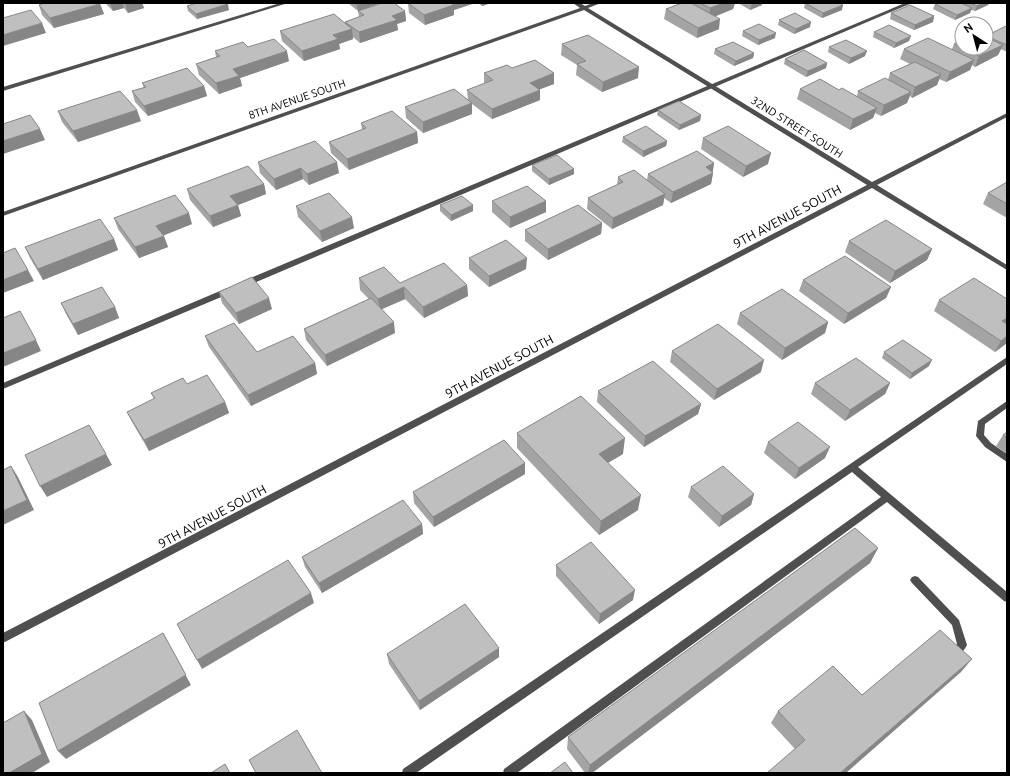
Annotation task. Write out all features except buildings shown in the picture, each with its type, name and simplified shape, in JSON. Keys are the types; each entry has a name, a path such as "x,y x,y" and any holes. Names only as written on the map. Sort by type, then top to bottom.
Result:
{"street":[{"path":"3,89 285,3"},
{"name":"32ND STREET SOUTH","path":"576,3 1007,268"},
{"name":"8TH AVENUE SOUTH","path":"3,214 598,3"},
{"path":"3,386 908,3"},
{"name":"9TH AVENUE SOUTH","path":"3,638 1007,115"},
{"path":"407,773 1007,360"},
{"path":"1007,404 980,423 980,436 988,445 1007,459"},
{"path":"852,467 1007,598"},
{"path":"508,773 888,497"},
{"path":"914,580 956,623 962,645 948,660"}]}
